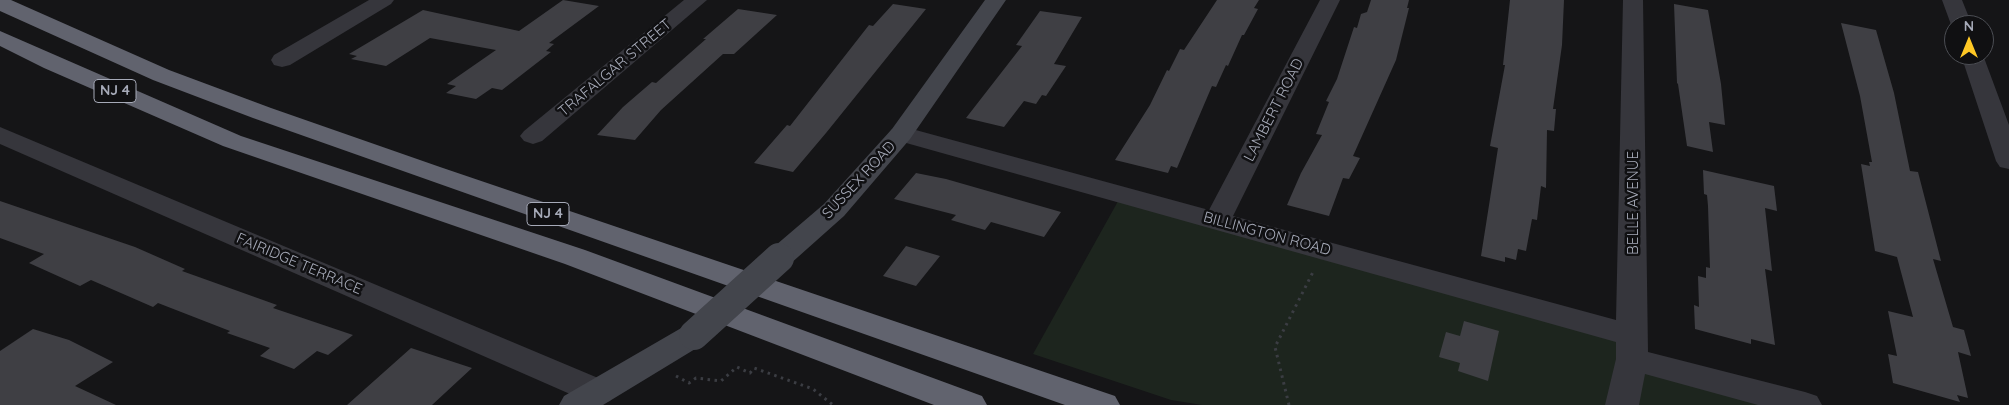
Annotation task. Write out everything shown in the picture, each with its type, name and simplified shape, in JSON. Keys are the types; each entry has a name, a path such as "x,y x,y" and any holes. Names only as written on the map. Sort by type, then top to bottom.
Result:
{"highway":[{"name":"NJ 4","path":"0,3 161,75 262,113 1103,405"},
{"name":"NJ 4","path":"0,38 60,67 232,141 575,257 970,405"}],"street":[{"path":"282,60 384,0"},
{"name":"TRAFALGAR STREET","path":"533,136 697,0"},
{"name":"SUSSEX ROAD","path":"587,399 694,335 834,210 901,134 996,0"},
{"name":"LAMBERT ROAD","path":"1217,221 1330,0"},
{"name":"BELLE AVENUE","path":"1622,405 1632,347 1633,0"},
{"path":"1952,0 1957,15"},
{"path":"1975,65 2009,161"},
{"name":"BILLINGTON ROAD","path":"901,134 1324,250 1632,347 1805,405"},
{"name":"FAIRIDGE TERRACE","path":"0,135 587,399"}],"path":[{"path":"1289,405 1275,347 1324,250"},
{"path":"649,362 689,383 696,378 721,380 737,367 750,373 754,368 813,389 833,405"}],"shaded area":[{"path":"1122,194 1632,335 1633,359 1805,405 1202,405 1171,400 1033,354"}],"building":[{"path":"563,0 599,6 549,43 554,44 546,51 551,52 502,90 492,88 476,99 446,93 456,86 447,84 496,50 430,38 386,66 351,59 357,56 349,54 423,10 519,31"},
{"path":"1217,0 1259,0 1254,8 1258,9 1244,35 1242,35 1228,66 1226,65 1216,87 1212,86 1177,168 1171,166 1168,173 1115,160 1150,105 1167,70 1169,71 1180,49 1184,50"},
{"path":"1371,0 1409,0 1407,8 1409,8 1396,60 1353,156 1360,158 1349,179 1343,178 1329,216 1287,205 1301,173 1322,135 1316,134 1329,102 1326,101 1337,79 1354,27 1357,28 1361,14 1367,12"},
{"path":"1510,0 1564,0 1562,45 1553,109 1556,109 1554,131 1547,130 1546,188 1541,186 1537,220 1532,219 1526,251 1518,249 1516,260 1505,257 1505,262 1481,256 1498,148 1490,146 1505,65 1503,65"},
{"path":"893,4 926,9 793,172 754,163 787,125 790,126 869,25 873,26"},
{"path":"1674,4 1708,10 1721,84 1725,125 1709,122 1713,152 1687,146 1677,83"},
{"path":"738,9 777,15 734,54 723,54 661,110 635,140 597,135 623,107 652,82 656,83"},
{"path":"1040,11 1082,17 1054,64 1066,66 1046,96 1042,95 1036,104 1024,101 1004,127 966,118 1022,46 1016,45"},
{"path":"1841,23 1876,30 1894,93 1910,171 1918,172 1941,261 1933,259 1953,327 1964,330 1971,356 1958,352 1968,398 1957,395 1960,402 1893,383 1888,354 1897,356 1888,311 1913,317 1897,257 1875,251 1861,164 1870,166 1869,162 1872,162 1860,96"},
{"path":"1703,170 1774,186 1777,211 1765,208 1772,271 1765,269 1775,345 1751,339 1751,344 1695,329 1694,305 1699,307 1698,276 1706,278 1706,267 1710,268 1708,206 1707,195 1704,194"},
{"path":"916,173 946,179 1061,212 1044,237 991,222 985,230 951,220 956,215 894,199"},
{"path":"0,201 135,247 185,269 182,271 277,305 273,308 353,335 328,355 317,351 294,369 260,356 270,348 227,333 230,331 158,303 153,307 91,280 80,286 29,263 44,254 0,238"},
{"path":"906,246 940,256 916,286 883,276"},
{"path":"1464,321 1499,331 1488,381 1458,371 1460,363 1439,357 1446,332 1460,336"},
{"path":"33,329 69,340 113,362 75,386 116,405 0,405 0,351"},
{"path":"411,348 472,368 432,405 347,405"}]}
